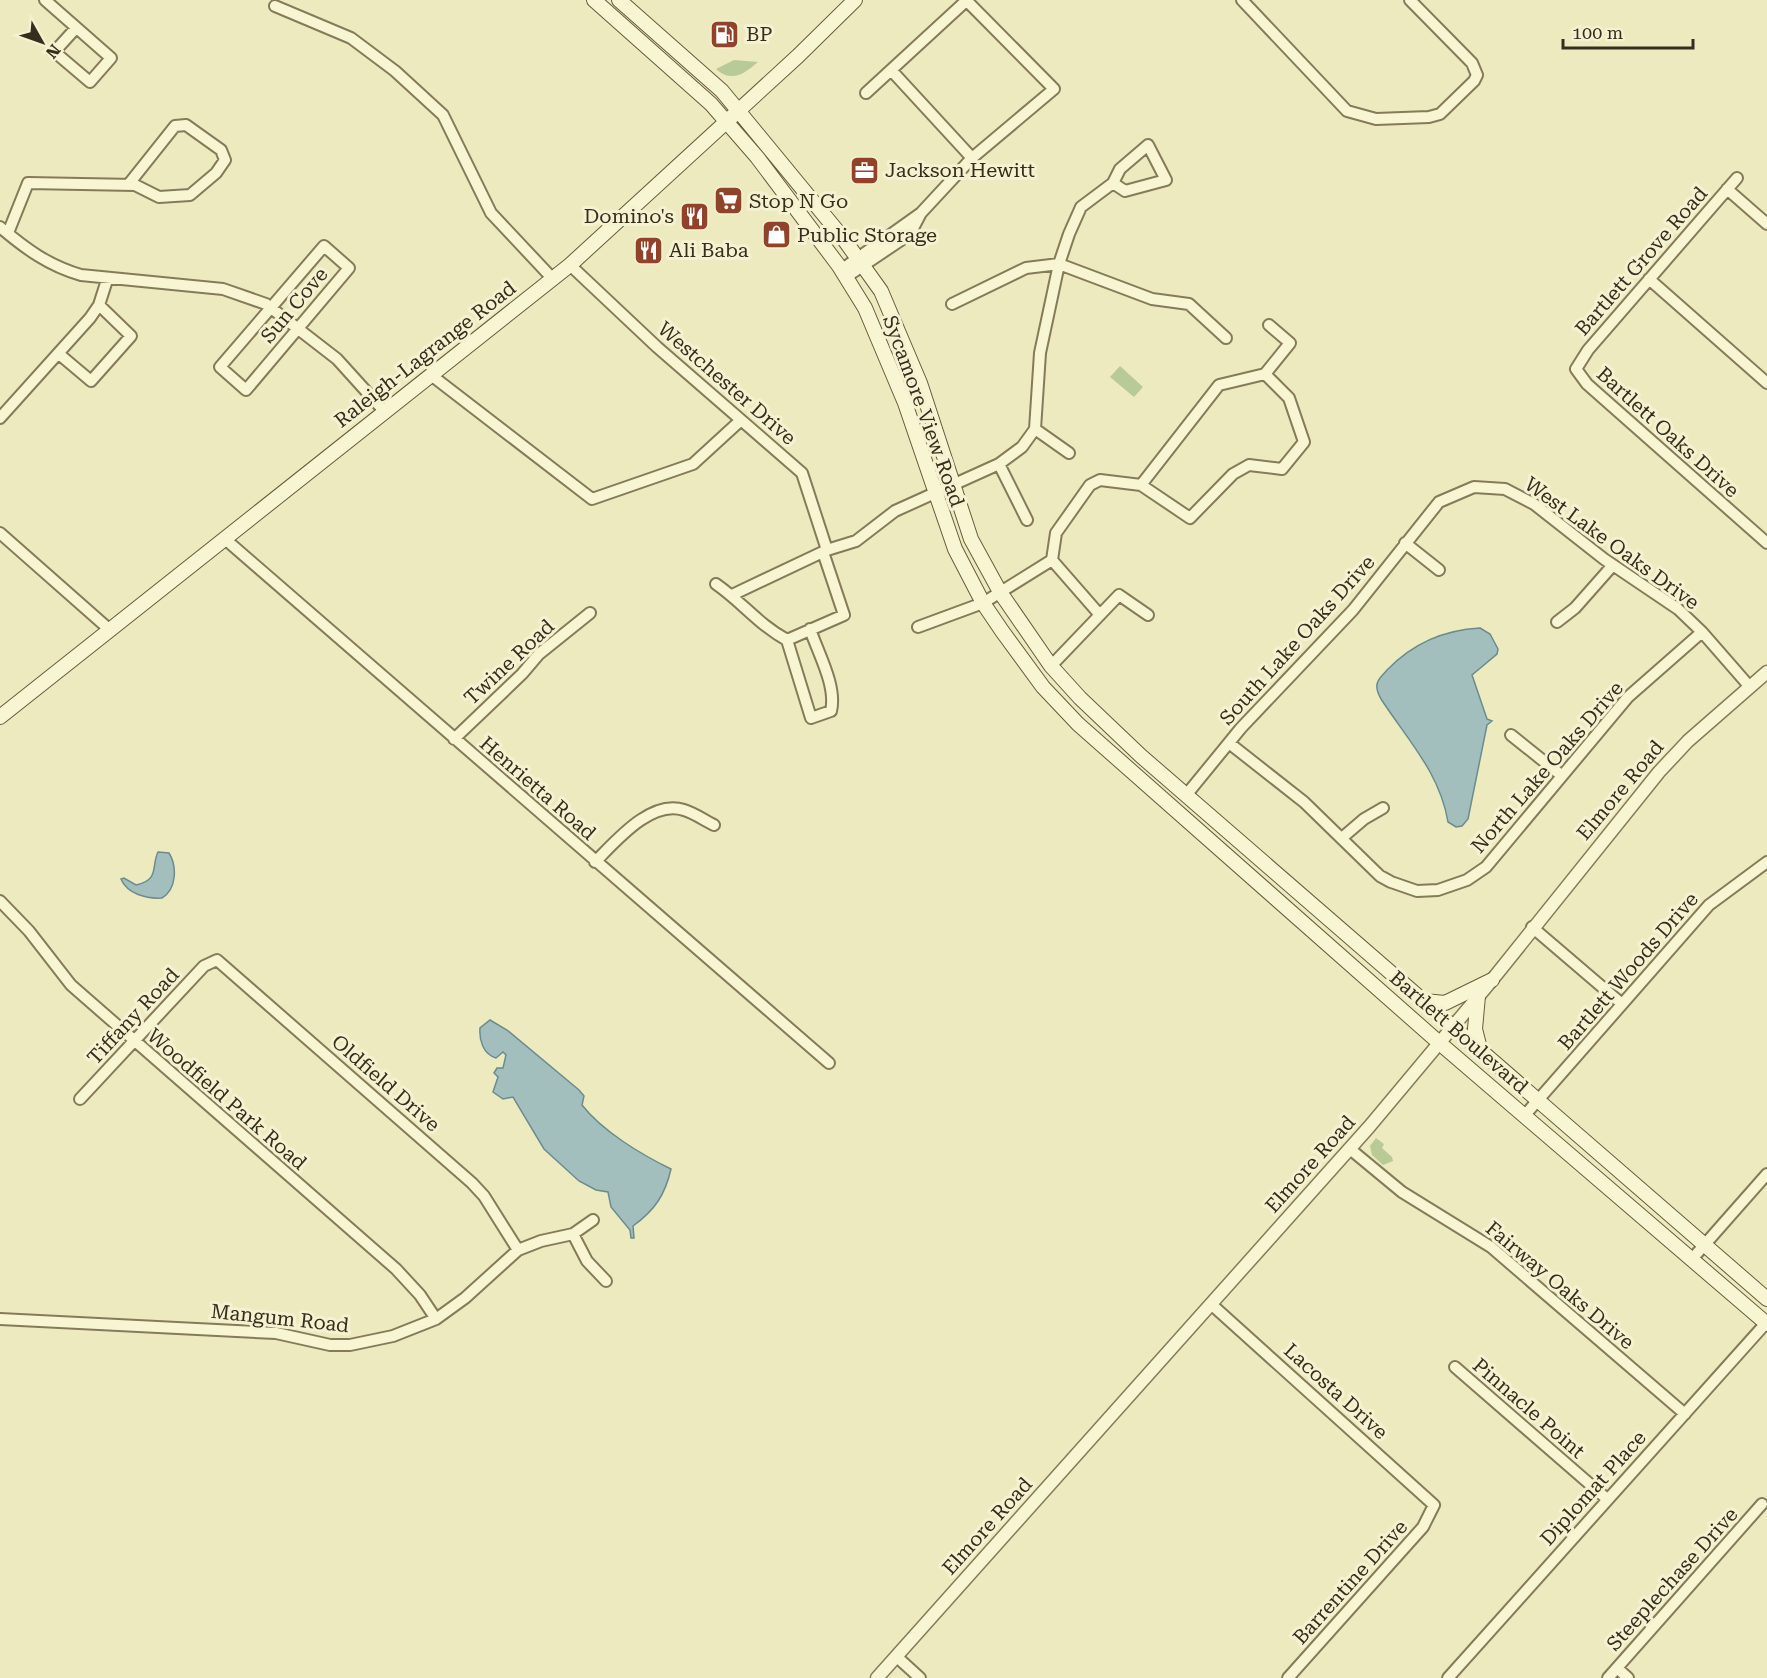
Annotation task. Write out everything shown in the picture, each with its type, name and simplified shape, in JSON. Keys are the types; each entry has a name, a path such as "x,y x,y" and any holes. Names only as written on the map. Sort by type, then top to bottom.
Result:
{"main road":[{"name":"Sycamore View Road","path":"594,0 711,104 815,233 843,273 865,308 944,489 971,539 992,597 1043,687 1078,724 1128,767"},
{"name":"Sycamore View Road","path":"619,0 722,91 829,221 880,291 920,383 955,549 992,597 1051,666 1091,709 1141,756"},
{"name":"Raleigh-Lagrange Road","path":"0,717 570,266 855,0"},
{"path":"775,182 788,171"},
{"path":"815,233 829,221"},
{"path":"1078,724 1091,709"},
{"name":"Bartlett Boulevard","path":"1141,756 1767,1299"},
{"name":"Bartlett Boulevard","path":"1128,767 1439,1042 1766,1324"},
{"path":"1285,906 1297,891"},
{"path":"1422,1000 1445,1003 1492,980"},
{"path":"1478,996 1475,1029 1481,1052"}],"street":[{"path":"45,0 111,58 90,82 57,54 57,50 76,28"},
{"path":"843,273 910,234 921,213 972,158 1054,89 966,0 866,93"},
{"path":"1242,0 1347,111 1376,120 1414,120 1440,114 1474,81 1477,75 1475,68 1410,0"},
{"path":"275,6 351,38 395,72 443,115 491,213 552,279"},
{"path":"891,70 972,158"},
{"path":"128,185 175,126 186,124 221,150 225,160 216,173 190,195 159,196 128,185 28,183 4,230 39,258 59,269 107,279 223,289 240,293 270,307 297,330 337,358 384,411"},
{"path":"732,595 825,551 856,541 895,511 999,464 1022,447 1035,429 1040,354 1059,264 1081,207 1113,183 1120,170 1148,145 1166,180 1125,191 1113,183"},
{"name":"Bartlett Grove Road","path":"1576,369 1588,350 1737,178"},
{"path":"1727,189 1767,224"},
{"name":"Sun Cove","path":"324,246 349,268 246,390 220,367 270,307 324,246"},
{"path":"952,304 1026,268 1059,264 1152,299 1189,304 1226,338"},
{"name":"Westchester Drive","path":"570,266 802,473 844,615 810,629"},
{"path":"0,418 59,354 99,305 107,279"},
{"path":"1649,279 1767,383"},
{"path":"59,354 91,381 131,336 99,305"},
{"path":"1141,485 1220,385 1265,374 1290,343 1269,325"},
{"name":"Bartlett Oaks Drive","path":"1576,369 1581,378 1767,543"},
{"path":"1100,615 1052,560 1056,533 1090,485 1100,480 1141,485 1190,518 1233,474 1250,465 1282,469 1304,442 1289,398 1265,374"},
{"path":"431,375 592,499 693,464 741,420"},
{"path":"1035,429 1069,453"},
{"path":"999,464 1027,520"},
{"name":"West Lake Oaks Drive","path":"1462,490 1490,486 1519,495 1613,565 1671,604 1702,632 1750,687"},
{"name":"South Lake Oaks Drive","path":"1187,794 1229,743 1340,625 1439,502 1462,490"},
{"path":"0,533 110,630"},
{"name":"Henrietta Road","path":"225,539 829,1063"},
{"path":"1405,543 1439,570"},
{"path":"918,627 992,597 1052,560"},
{"path":"1557,622 1575,608 1613,565"},
{"path":"716,584 732,595 766,628 787,640 811,718 831,711 831,691 810,629 787,640"},
{"path":"1051,666 1119,595 1148,615"},
{"name":"Twine Road","path":"454,739 522,674 539,654 590,614"},
{"name":"North Lake Oaks Drive","path":"1343,837 1380,876 1391,882 1417,891 1438,890 1467,880 1486,867 1628,697 1702,632"},
{"name":"Elmore Road","path":"877,1678 1350,1149 1492,980 1532,927 1670,760 1767,672"},
{"path":"1511,735 1561,775"},
{"path":"1229,743 1286,787 1343,837 1364,819 1383,808"},
{"path":"595,862 622,835 651,814 665,809 685,810 714,825"},
{"name":"Bartlett Woods Drive","path":"1525,1115 1709,905 1766,866"},
{"name":"Woodfield Park Road","path":"0,901 29,931 71,985 396,1269 420,1295 436,1319"},
{"path":"1532,927 1622,1004"},
{"name":"Tiffany Road","path":"80,1099 213,960"},
{"name":"Oldfield Drive","path":"213,960 227,966 472,1182 484,1196 518,1250"},
{"name":"Fairway Oaks Drive","path":"1350,1149 1402,1192 1491,1247 1684,1414"},
{"path":"1692,1259 1767,1174"},
{"name":"Mangum Road","path":"0,1319 276,1333 318,1343 350,1345 402,1333 436,1319 465,1298 518,1250 541,1240 573,1234 592,1220"},
{"path":"573,1234 587,1261 606,1281"},
{"name":"Lacosta Drive","path":"1211,1304 1422,1492 1434,1507"},
{"name":"Diplomat Place","path":"1448,1678 1766,1324"},
{"name":"Pinnacle Point","path":"1455,1367 1607,1500"},
{"name":"Steeplechase Drive","path":"1608,1678 1762,1504"},
{"name":"Barrentine Drive","path":"1288,1678 1412,1540 1434,1507"},
{"path":"897,1657 920,1678"},
{"path":"1617,1668 1628,1678"}],"green space":[{"path":"734,60 758,62 748,70 733,76 727,76 716,69"},
{"path":"1120,366 1143,387 1134,397 1110,377"},
{"path":"1376,1138 1384,1144 1382,1148 1392,1157 1393,1161 1383,1165 1372,1155 1370,1146"}],"water":[{"path":"1480,628 1490,634 1498,649 1497,654 1472,675 1487,719 1492,721 1487,725 1468,819 1462,826 1456,827 1448,822 1444,804 1430,772 1381,699 1377,691 1377,683 1397,661 1429,640 1453,632"},
{"path":"158,852 169,853 172,858 174,877 171,889 162,898 150,898 133,892 121,879 124,878 136,885 149,880"},
{"path":"490,1020 507,1030 579,1090 584,1096 582,1105 600,1124 635,1149 671,1169 666,1187 658,1201 633,1226 634,1238 631,1238 630,1230 611,1207 608,1192 596,1190 579,1181 544,1149 513,1097 503,1099 493,1092 498,1077 494,1073 497,1068 503,1068 506,1055 503,1052 496,1058 483,1046 480,1028"}],"place":[{"name":"BP","path":"725,34"},
{"name":"Jackson Hewitt","path":"864,170"},
{"name":"Stop N Go","path":"728,201"},
{"name":"Domino's","path":"695,216"},
{"name":"Public Storage","path":"776,235"},
{"name":"Ali Baba","path":"648,250"}]}
